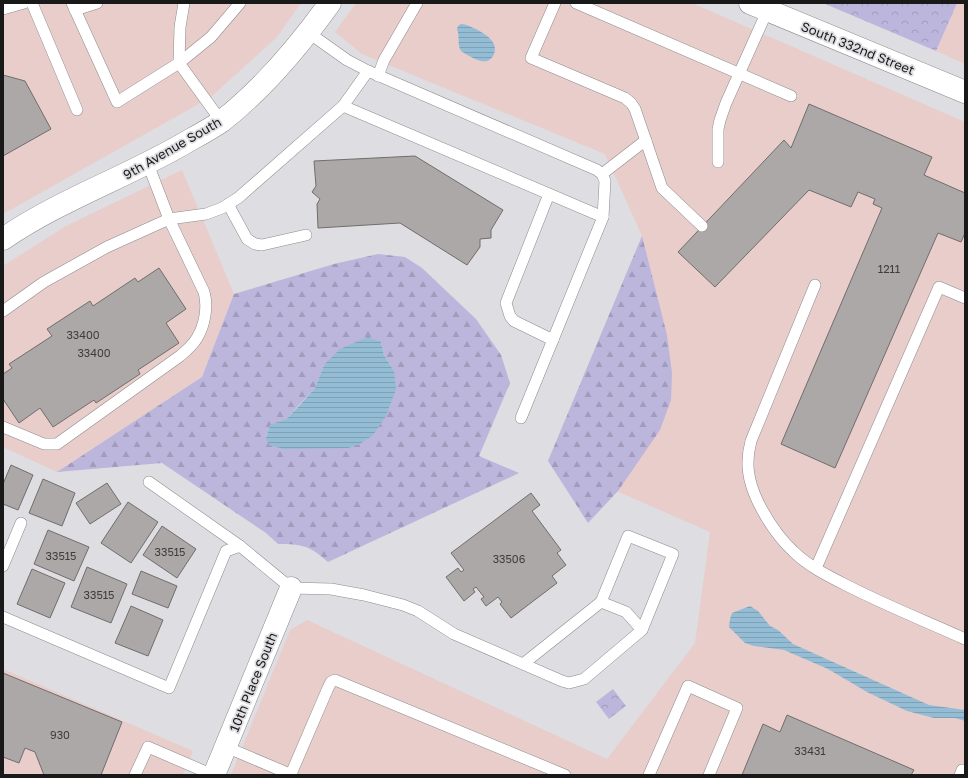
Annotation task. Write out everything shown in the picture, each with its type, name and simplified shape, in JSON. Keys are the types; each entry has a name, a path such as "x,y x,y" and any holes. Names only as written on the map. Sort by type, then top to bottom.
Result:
{"street":[{"name":"9th Avenue South","path":"3,239 59,206 148,164 221,122 259,88 309,33 330,3"},
{"name":"South 332nd Street","path":"763,6 965,92"},
{"name":"10th Place South","path":"213,775 226,747 291,588"}],"lane":[{"path":"3,9 24,3"},
{"path":"32,3 77,110"},
{"path":"97,3 73,6 117,102 179,63 211,37 240,3"},
{"path":"184,3 180,27 179,63 221,122"},
{"path":"378,76 384,60 417,3"},
{"path":"555,3 531,58 625,98 631,103 635,109 662,188 702,226"},
{"path":"576,3 792,96"},
{"path":"718,162 719,124 726,103 740,73 763,6"},
{"path":"309,33 348,60 378,76 597,170 602,174 605,181 603,218 521,418"},
{"path":"3,311 44,282 100,251 169,219 206,214 238,198 343,106 368,71"},
{"path":"343,106 603,218"},
{"path":"602,174 646,140"},
{"path":"3,426 44,444 57,444 180,356 198,338 207,300 169,219 148,164"},
{"path":"549,194 506,303 510,316 514,321 553,340"},
{"path":"228,204 247,239 255,244 262,245 306,235"},
{"path":"815,284 751,441 747,467 749,481 755,496 762,512 776,533 793,552 816,568 870,597 965,639"},
{"path":"816,568 939,288 965,298"},
{"path":"149,482 240,546 291,588 330,589 364,594 403,605 418,611 454,634 562,681 569,683 579,681 584,678 642,630 673,554 628,536 601,602 523,664"},
{"path":"3,566 21,523"},
{"path":"3,616 169,688 226,551 240,546"},
{"path":"601,602 626,612 642,630"},
{"path":"226,747 292,775 328,688 331,682 335,680 565,775"},
{"path":"649,775 688,686 737,708 708,775"},
{"path":"136,775 148,747 213,775"}],"shaded area":[{"path":"3,3 301,3 277,37 211,97 3,214"},
{"path":"356,3 692,3 965,122 965,775 231,775 290,630 307,620 607,759 695,643 710,532 548,461 642,236 605,154 362,54 335,32"},
{"path":"957,3 965,3 965,64 936,51"},
{"path":"182,170 234,294 202,377 57,472 3,447 3,266 66,226"},
{"path":"3,669 193,751 183,775 3,775"}],"green space":[{"path":"823,3 957,3 936,51"},
{"path":"642,236 667,335 672,373 671,400 660,430 618,491 588,523 548,461"},
{"path":"378,254 405,257 422,268 476,319 501,355 510,383 479,456 519,473 328,562 316,552 306,547 300,545 278,544 266,533 162,463 57,472 202,377 234,294 334,264","holes":["381,342 384,355 394,371 266,437 270,426 286,419 315,388 324,365"]},
{"path":"613,689 626,706 609,719 596,702"}],"water":[{"path":"461,24 476,29 493,42 495,50 494,55 490,59 487,61 481,61 461,51 457,29"},
{"path":"368,337 381,342 384,355 394,371 396,389 386,416 373,435 360,444 348,448 284,449 269,445 266,438 270,425 286,419 299,406 315,388 324,365 340,349"},
{"path":"750,606 758,611 770,626 778,630 793,644 929,705 965,710 965,721 955,718 934,718 907,711 867,692 828,669 784,650 754,646 745,643 729,627 730,619 732,613"}],"building":[{"path":"3,75 25,81 51,129 3,156"},
{"path":"809,104 932,157 924,175 965,193 965,233 961,242 938,233 835,468 781,444 882,208 873,204 875,199 858,192 851,207 809,190 715,287 678,252 784,140 791,148"},
{"path":"415,156 503,210 491,230 491,238 480,239 480,247 467,265 400,223 318,228 317,204 320,199 312,192 316,186 314,161"},
{"path":"159,268 186,309 166,323 179,343 138,370 140,374 96,403 94,400 53,427 40,408 19,423 3,399 3,374 12,368 9,364 52,336 47,329 90,301 93,306 135,278 138,282"},
{"path":"11,465 33,475 18,510 3,504 3,484"},
{"path":"43,479 75,493 62,526 29,513"},
{"path":"107,483 121,504 90,524 76,503"},
{"path":"531,493 540,505 532,511 561,550 557,553 566,565 552,576 557,583 511,618 500,604 502,602 498,597 486,606 481,599 484,597 476,587 473,589 475,592 464,601 446,577 458,568 461,572 464,570 451,553"},
{"path":"128,502 158,522 131,563 101,543"},
{"path":"162,526 196,549 177,578 143,555"},
{"path":"48,530 89,547 74,581 34,564"},
{"path":"87,567 127,584 111,623 71,607"},
{"path":"32,569 65,583 50,618 17,604"},
{"path":"141,571 177,586 168,608 132,594"},
{"path":"131,606 163,620 148,656 115,643"},
{"path":"3,673 122,722 101,775 44,775 35,752 25,748 19,763 3,757"},
{"path":"787,715 914,770 911,775 742,775 763,724 780,732"}]}
